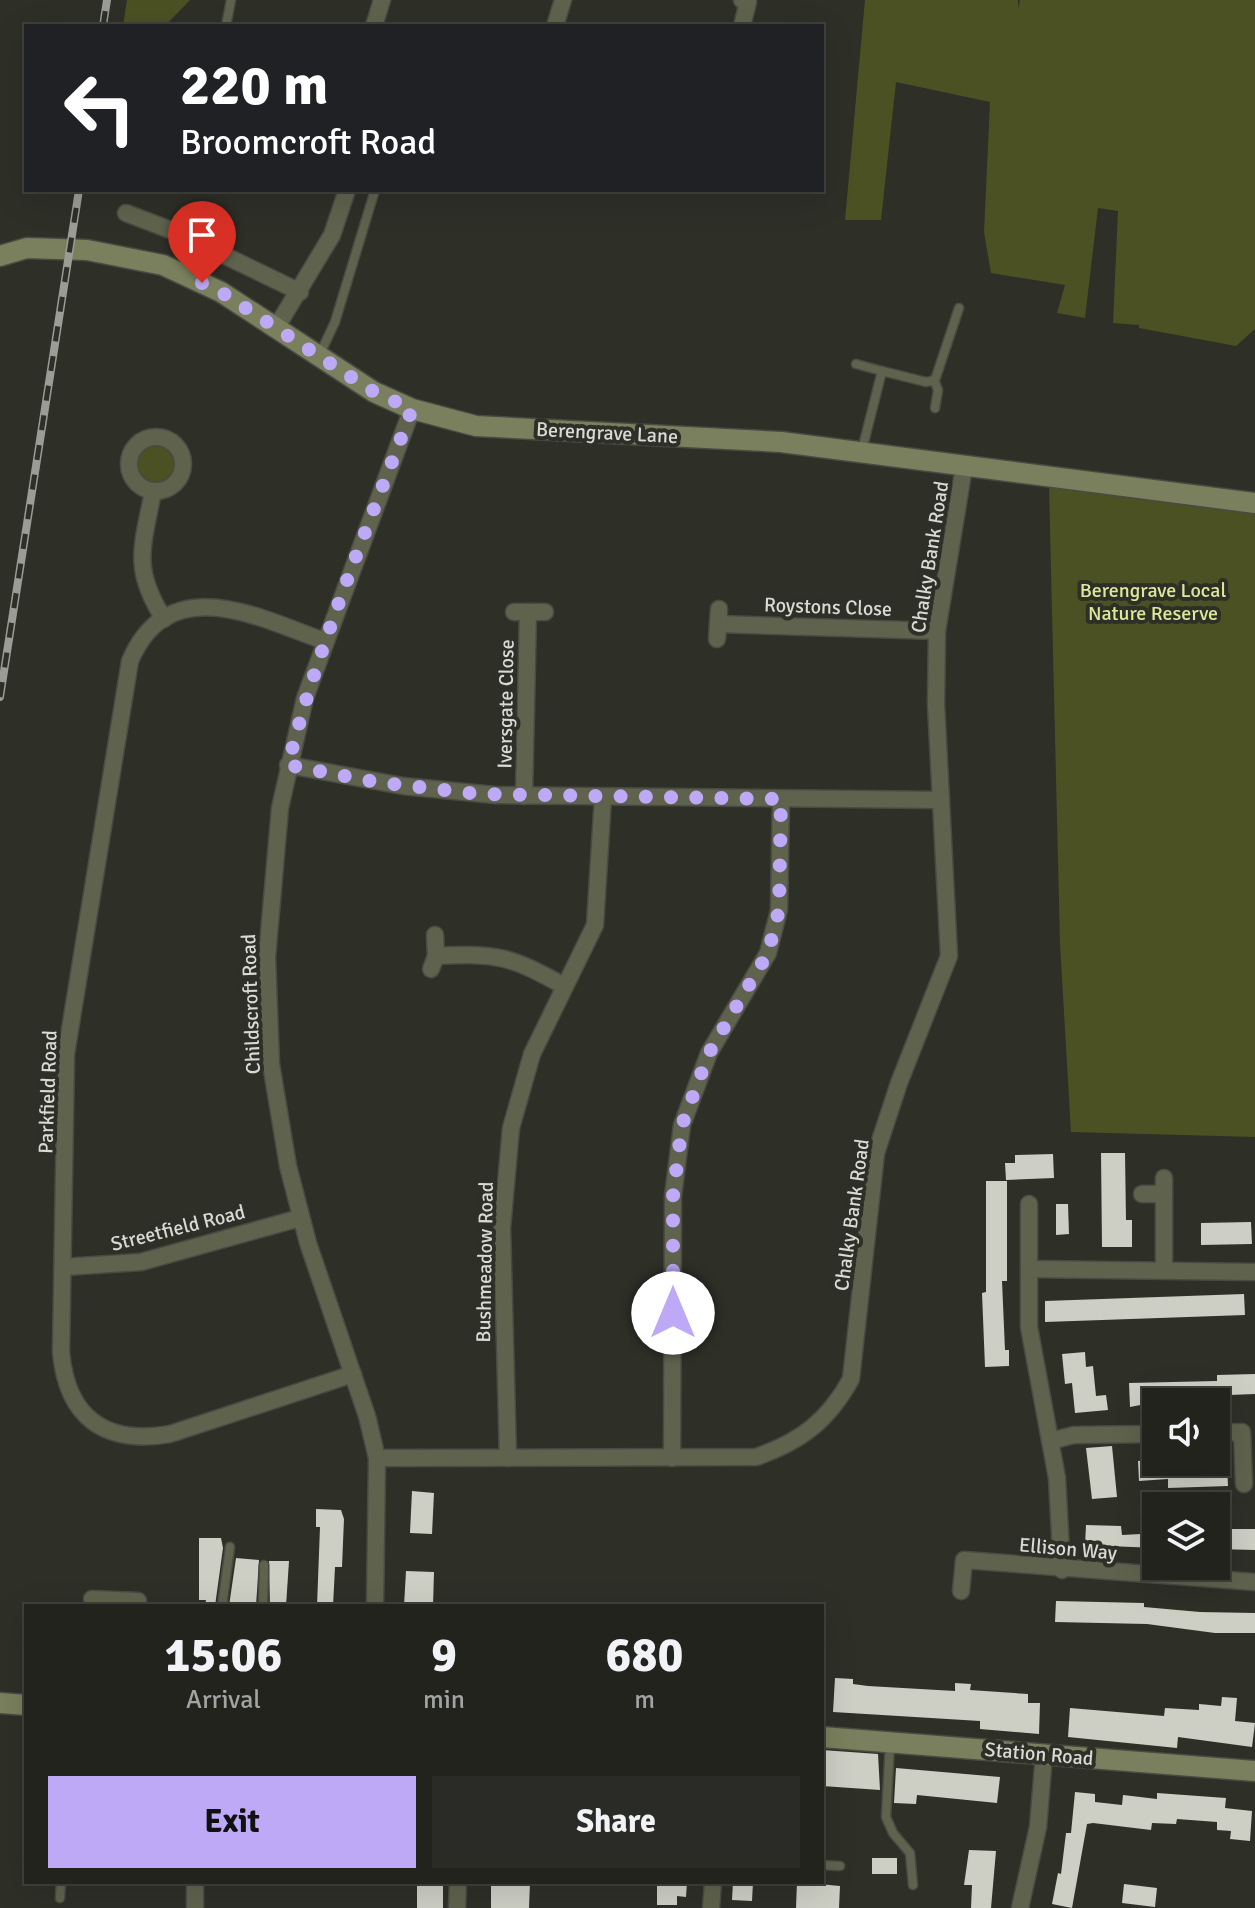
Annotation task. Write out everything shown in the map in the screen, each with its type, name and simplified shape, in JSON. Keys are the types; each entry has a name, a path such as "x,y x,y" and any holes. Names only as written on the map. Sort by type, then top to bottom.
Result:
{"street":[{"path":"375,24 382,0"},
{"path":"556,24 563,0"},
{"path":"742,24 746,1"},
{"path":"276,328 332,235 346,192"},
{"path":"126,213 176,232 300,292"},
{"name":"Berengrave Lane","path":"0,256 27,248 87,250 163,265 221,292 374,392 412,409 476,426 781,442 1255,503"},
{"name":"Childscroft Road","path":"375,1604 377,1458 353,1374 300,1218 273,1080 267,985 272,873 288,765 324,641 412,409"},
{"name":"Chalky Bank Road","path":"377,1458 756,1457 787,1447 815,1428 838,1403 851,1379 876,1153 899,1083 949,956 937,631 964,467"},
{"path":"153,492 141,570 146,589 164,619"},
{"name":"Parkfield Road","path":"324,641 220,606 196,607 164,619 139,643 128,666 66,1054 64,1382 77,1406 97,1424 120,1437 142,1439 170,1434 353,1374"},
{"name":"Iversgate Close","path":"524,796 529,612"},
{"name":"Roystons Close","path":"718,624 937,631"},
{"path":"288,765 414,788 524,796 941,800"},
{"name":"Bushmeadow Road","path":"508,1458 502,1228 511,1128 532,1054 595,925 603,797"},
{"path":"672,1458 673,1196 682,1125 709,1053 768,953 779,910 781,799"},
{"path":"435,935 433,962 489,953 517,959 564,986"},
{"path":"1142,1194 1164,1186 1164,1268"},
{"path":"1029,1204 1029,1327 1061,1513 1062,1570"},
{"name":"Streetfield Road","path":"64,1267 141,1262 300,1218"},
{"path":"1029,1269 1164,1268 1255,1272"},
{"path":"1230,1432 1242,1432 1249,1484"},
{"path":"1050,1441 1074,1435 1142,1434"},
{"name":"Ellison Way","path":"961,1591 964,1560 1062,1570 1255,1582"},
{"path":"92,1599 114,1603 138,1601"},
{"path":"0,1703 24,1705"},
{"name":"Station Road","path":"824,1737 1255,1771"},
{"path":"1020,1908 1038,1827 1044,1755"},
{"path":"195,1884 195,1908"},
{"path":"457,1908 458,1884"},
{"path":"711,1908 713,1884"}],"lane":[{"path":"226,24 231,0"},
{"path":"319,357 335,322 374,192"},
{"path":"935,408 938,390 934,380 959,308"},
{"path":"856,364 934,380"},
{"path":"862,451 882,371"},
{"path":"222,1604 230,1547"},
{"path":"263,1604 264,1565"},
{"path":"890,1742 886,1817 893,1833 910,1853 913,1885"},
{"path":"824,1865 840,1866"},
{"path":"60,1898 61,1884"}],"green space":[{"path":"127,0 190,0 167,24 123,24"},
{"path":"865,0 1018,0 1018,9 1020,0 1255,0 1255,329 1236,346 1139,328 1139,325 1113,323 1118,211 1098,208 1085,318 1057,313 1065,285 991,273 984,232 990,102 896,82 881,220 845,220"},
{"path":"157,442 172,449 179,464 172,479 157,486 142,479 135,464 142,449"},
{"name":"Berengrave Local Nature Reserve","path":"1049,486 1255,512 1255,1137 1071,1132 1060,944"}],"building":[{"path":"1101,1153 1125,1153 1126,1220 1132,1220 1132,1247 1102,1247"},
{"path":"1053,1154 1054,1178 1006,1180 1005,1163 1015,1163 1015,1155"},
{"path":"986,1181 1007,1181 1007,1281 1002,1281 1005,1350 1009,1350 1009,1366 985,1367 982,1293 986,1292"},
{"path":"1056,1204 1068,1204 1069,1234 1056,1235"},
{"path":"1251,1222 1252,1244 1201,1245 1201,1223"},
{"path":"1244,1294 1245,1315 1045,1322 1045,1301"},
{"path":"1085,1352 1086,1367 1093,1366 1096,1396 1106,1395 1108,1410 1075,1413 1072,1383 1065,1384 1062,1354"},
{"path":"1255,1374 1255,1394 1230,1395 1230,1388 1142,1388 1142,1405 1130,1407 1129,1383 1217,1381 1217,1375"},
{"path":"1112,1446 1117,1497 1092,1499 1086,1448"},
{"path":"1138,1461 1142,1461 1142,1476 1228,1476 1228,1486 1168,1488 1168,1479 1139,1481"},
{"path":"412,1491 434,1493 432,1534 410,1533"},
{"path":"316,1509 341,1510 344,1519 342,1567 335,1567 333,1604 317,1604 320,1527 316,1527"},
{"path":"1086,1525 1121,1526 1122,1535 1141,1534 1142,1527 1142,1547 1085,1545"},
{"path":"1230,1529 1255,1529 1255,1550 1230,1549"},
{"path":"199,1538 221,1538 223,1548 215,1604 199,1600"},
{"path":"236,1558 259,1560 256,1604 229,1604"},
{"path":"269,1561 289,1561 286,1604 270,1604"},
{"path":"406,1571 434,1572 433,1604 404,1604"},
{"path":"1056,1601 1144,1603 1144,1607 1255,1613 1255,1633 1215,1633 1147,1624 1055,1622"},
{"path":"835,1678 853,1679 853,1684 868,1686 955,1691 955,1683 971,1684 970,1690 1028,1694 1028,1703 1040,1703 1039,1734 980,1729 980,1721 833,1712"},
{"path":"1222,1697 1237,1698 1235,1721 1255,1723 1252,1747 1178,1737 1177,1748 1068,1737 1070,1708 1164,1716 1165,1708 1199,1710 1199,1704 1221,1706"},
{"path":"824,1750 878,1754 880,1790 824,1786"},
{"path":"896,1768 1000,1777 997,1803 917,1795 916,1804 894,1803"},
{"path":"1075,1792 1095,1794 1095,1802 1122,1805 1123,1795 1157,1799 1157,1793 1226,1798 1225,1808 1252,1811 1250,1841 1230,1839 1231,1831 1217,1830 1217,1822 1177,1819 1176,1824 1152,1823 1151,1830 1087,1824 1072,1908 1052,1904 1058,1873 1061,1874 1066,1833 1071,1833"},
{"path":"969,1850 996,1851 991,1908 971,1908 972,1885 964,1885"},
{"path":"872,1858 897,1858 897,1874 872,1874"},
{"path":"417,1884 443,1884 443,1908 417,1908"},
{"path":"491,1884 530,1884 529,1908 491,1908"},
{"path":"657,1884 687,1884 686,1897 677,1896 677,1905 657,1905"},
{"path":"733,1884 753,1884 752,1901 732,1900"},
{"path":"797,1884 840,1886 839,1908 796,1908"},
{"path":"1124,1884 1157,1888 1155,1907 1122,1903"}],"railway":[{"path":"103,24 107,0"},
{"path":"0,697 79,192"}],"route":[{"path":"202,283 221,292 374,392 412,409 324,641 288,765 376,782 479,794 781,799 779,910 768,953 709,1053 682,1125 673,1196 673,1313"}]}
